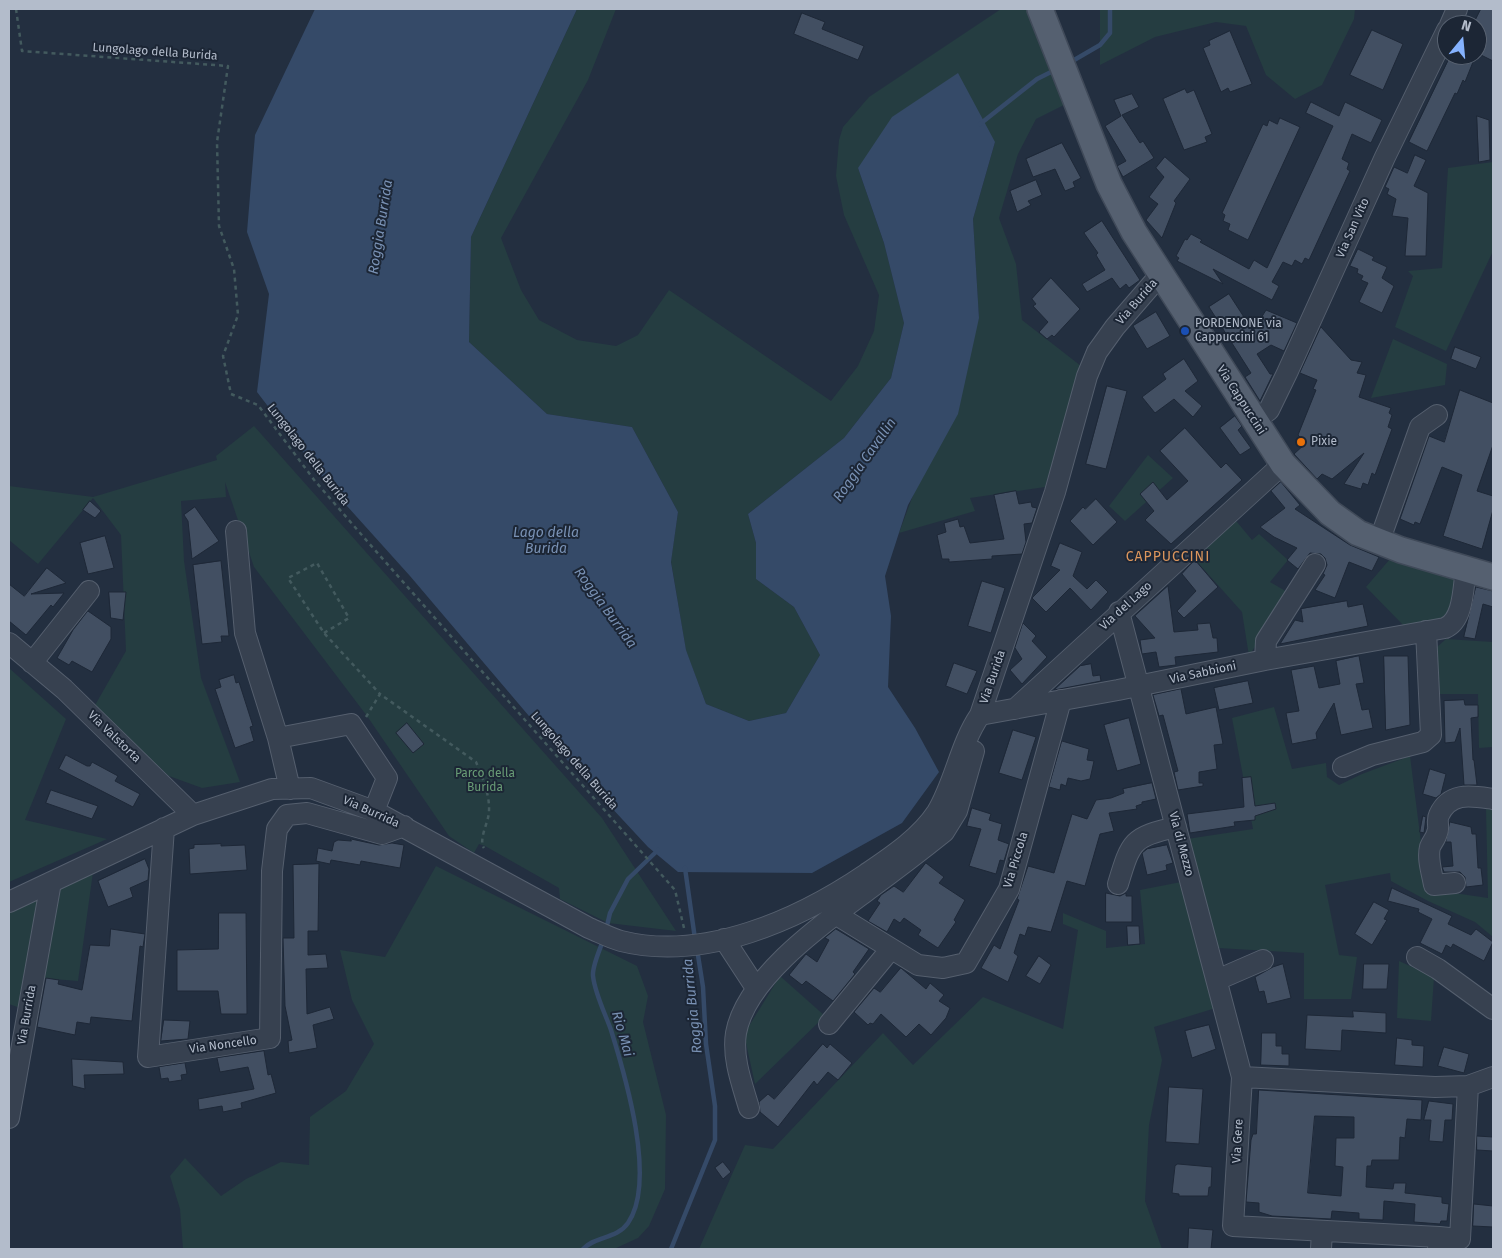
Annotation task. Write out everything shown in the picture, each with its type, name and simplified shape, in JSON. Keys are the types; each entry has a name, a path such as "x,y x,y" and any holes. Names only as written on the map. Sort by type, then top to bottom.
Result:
{"main road":[{"name":"Via Cappuccini","path":"1040,9 1056,54 1109,184 1160,275 1283,464 1330,513 1358,533 1379,542 1493,577"}],"street":[{"name":"Via San Vito","path":"1255,420 1269,410 1288,373 1385,157 1437,50"},
{"name":"Via Burida","path":"700,942 756,931 798,915 845,888 887,860 913,838 937,812 972,729 980,715 1055,492 1087,376 1097,352 1114,327 1160,275"},
{"path":"1379,542 1420,427 1437,415"},
{"name":"Via del Lago","path":"1014,709 1283,464"},
{"path":"236,531 245,633 278,738 290,788"},
{"path":"1265,660 1266,641 1315,564"},
{"name":"Via Sabbioni","path":"980,715 1450,626 1456,620 1466,569"},
{"path":"32,663 89,591"},
{"name":"Via di Mezzo","path":"1119,612 1242,1077"},
{"path":"1344,767 1372,755 1423,742 1431,735 1426,632"},
{"name":"Via Valstorta","path":"9,643 64,689 193,815"},
{"name":"Via Piccola","path":"835,914 890,950 918,965 942,968 966,963 1009,888 1061,700"},
{"path":"749,1108 736,1056 736,1033 743,1013 756,988 807,936 944,832 957,811 980,727 980,715"},
{"path":"278,738 350,724 387,778 374,811"},
{"name":"Via Burrida","path":"9,902 193,815 272,789 311,788 374,811 605,934 629,942 671,946 700,942"},
{"path":"1455,883 1434,886 1429,853 1438,832 1439,815 1446,804 1457,797 1493,799"},
{"name":"Via Noncello","path":"164,828 148,1057 270,1038 272,871 277,828 287,815 306,813 382,834 404,826"},
{"path":"1118,884 1127,853 1137,839 1150,833 1176,827"},
{"name":"Via Burrida","path":"9,1118 52,882"},
{"path":"700,942 756,988"},
{"path":"829,1024 890,950"},
{"path":"1417,957 1438,969 1493,1009"},
{"path":"1217,980 1263,960"},
{"path":"1242,1077 1435,1087 1468,1086 1493,1077"},
{"name":"Via Gere","path":"1242,1077 1233,1226 1322,1240 1438,1243 1460,1239 1468,1086"}],"path":[{"name":"Lungolago della Burida","path":"16,9 22,51 228,66 217,142 219,226 234,270 238,316 223,356 231,394 258,405 315,481 360,534 675,890 700,942"},
{"path":"324,633 349,618 317,563 288,578 324,633 380,694 476,762 484,779 489,810 481,842 484,848"},
{"path":"357,734 380,694"}],"green space":[{"path":"577,9 616,9 588,80 501,238 521,290 539,320 577,340 616,346 638,335 669,290 831,401 858,366 874,331 879,295 844,215 836,176 839,140 843,127 869,97 1001,9 1029,9 1064,105 1036,119 1018,154 999,218 1016,264 1022,320 1081,366 1045,487 970,498 975,511 899,533 979,318 973,219 995,142 858,168 884,243 904,323 891,378 844,438 748,514 756,543 756,579 794,607 820,655 786,713 749,721 706,704 686,651 671,561 678,512 632,427 547,414 469,342 471,237"},
{"path":"1100,9 1355,9 1354,19 1322,85 1295,99 1266,75 1246,26 1216,22 1155,37 1100,65"},
{"path":"1493,162 1493,251 1446,351 1395,327 1413,276 1408,271 1442,268 1448,168"},
{"path":"1393,339 1447,364 1445,385 1371,398"},
{"name":"Parco della Burida","path":"254,426 602,818 676,931 608,923 560,899 559,888 485,846 479,844 474,853 449,836 367,716 254,567 225,482 226,497 181,501 184,561 201,678 240,782 202,788 169,776 94,707 126,651 121,535 93,498 38,564 9,540 9,486 93,497 217,460 216,456"},
{"path":"1148,455 1173,478 1125,521 1109,506"},
{"path":"1232,516 1252,540 1259,534 1288,560 1270,582 1289,593 1249,656 1242,612 1191,555"},
{"path":"1390,559 1458,578 1450,617 1405,627 1366,587"},
{"path":"1446,639 1493,642 1493,747 1479,748 1478,694 1438,694 1437,647"},
{"path":"9,668 66,719 25,820 107,839 9,882"},
{"path":"1274,707 1292,769 1326,763 1327,777 1339,785 1410,756 1427,889 1488,898 1486,809 1493,810 1493,937 1475,922 1428,901 1391,881 1390,873 1325,885 1339,955 1357,957 1351,999 1304,999 1304,953 1218,948 1187,839 1253,829 1232,718"},
{"path":"436,866 637,966 648,996 643,1022 666,1115 665,1189 649,1226 638,1238 614,1249 183,1249 180,1209 170,1176 185,1158 221,1196 246,1179 281,1162 309,1165 310,1117 346,1091 374,1044 352,1000 340,950 385,957"},
{"path":"93,872 78,981 28,977 20,1008 9,1004 9,909"},
{"path":"1181,882 1219,1007 1154,1027 1162,1060 1149,1125 1145,1201 1162,1249 699,1249 745,1145 773,1149 883,1033 913,1065 983,997 1063,1029 1078,930 1063,924 1063,913 1106,931 1106,948 1145,944 1140,890"},
{"path":"1399,961 1434,977 1431,1021 1397,1018"},
{"path":"780,976 825,1016 755,1084 744,1034"}],"water":[{"name":"Lago della Burida","path":"315,9 577,9 471,237 469,342 547,414 632,427 678,512 671,562 686,650 706,704 749,721 786,713 820,655 794,607 756,579 756,543 748,514 844,438 891,378 904,323 884,243 858,168 892,117 958,73 995,142 973,219 979,318 958,414 908,505 885,576 891,616 888,687 915,728 939,772 902,823 812,873 678,872 648,847 557,749 410,576 329,486 257,392 269,294 247,232 255,135"}],"building":[{"path":"1481,9 1493,9 1493,61 1487,58 1487,15 1478,15"},
{"path":"802,13 825,22 822,29 864,46 858,60 794,34"},
{"path":"1372,30 1403,44 1383,90 1350,75"},
{"path":"1230,31 1252,84 1230,92 1228,88 1221,92 1203,48 1210,45 1209,41"},
{"path":"1446,65 1472,65 1465,82 1463,80 1457,94 1455,93 1427,151 1409,142"},
{"path":"1185,89 1187,93 1194,90 1212,134 1205,137 1207,142 1184,150 1163,99"},
{"path":"1132,94 1139,107 1122,115 1140,143 1143,141 1154,158 1123,177 1117,166 1126,161 1105,126 1121,116 1114,100"},
{"path":"1311,102 1339,116 1345,102 1382,120 1371,143 1352,134 1342,159 1349,163 1347,169 1350,171 1309,260 1305,258 1302,264 1295,260 1292,266 1283,262 1272,282 1279,286 1272,300 1213,269 1223,284 1177,261 1179,258 1176,256 1185,239 1187,240 1191,234 1202,240 1200,242 1249,269 1254,260 1267,268 1333,126 1306,113"},
{"path":"1477,116 1489,120 1490,160 1479,162"},
{"path":"1280,118 1300,127 1248,240 1228,230 1230,224 1223,221 1225,215 1222,213 1263,124 1267,126 1269,120 1277,124"},
{"path":"1062,143 1081,178 1073,182 1075,187 1065,191 1055,169 1033,177 1026,159"},
{"path":"1415,155 1426,160 1414,186 1428,193 1426,256 1405,256 1408,218 1392,216 1396,199 1387,194 1389,189 1385,187 1394,167 1407,173"},
{"path":"1165,157 1190,179 1174,201 1176,203 1162,238 1146,220 1158,204 1149,197 1164,177 1156,168"},
{"path":"1036,180 1042,195 1028,201 1031,205 1017,212 1010,191"},
{"path":"1102,221 1140,280 1129,288 1126,284 1120,289 1112,278 1087,292 1082,284 1105,270 1096,255 1098,253 1084,233"},
{"path":"1358,249 1374,257 1372,260 1387,267 1382,278 1394,286 1382,313 1359,302 1368,283 1361,280 1363,276 1357,273 1358,269 1350,266"},
{"path":"1051,278 1080,309 1054,337 1052,335 1047,339 1039,332 1048,322 1033,306 1036,304 1032,299"},
{"path":"1229,294 1253,331 1266,310 1297,323 1284,351 1271,345 1257,354 1270,374 1273,374 1260,401 1245,377 1251,373 1209,307"},
{"path":"1156,312 1170,336 1147,349 1133,326"},
{"path":"1321,327 1351,360 1362,362 1357,373 1366,375 1359,397 1391,408 1389,413 1392,415 1388,427 1392,429 1375,475 1372,473 1368,485 1363,483 1361,489 1344,484 1364,453 1332,479 1322,474 1317,479 1294,454 1306,443 1298,435 1316,390 1313,389 1317,380 1300,373"},
{"path":"1455,347 1481,357 1476,369 1451,359"},
{"path":"1184,359 1198,381 1185,391 1202,406 1193,417 1174,399 1155,413 1142,397 1166,379 1163,374"},
{"path":"1107,386 1127,391 1106,469 1086,464"},
{"path":"1460,390 1493,403 1493,445 1477,491 1493,496 1493,510 1482,549 1443,536 1462,475 1442,467 1420,524 1415,522 1414,525 1400,519 1429,436 1444,442"},
{"path":"1235,416 1242,426 1238,430 1251,448 1240,455 1220,428"},
{"path":"1185,428 1221,468 1226,463 1242,480 1171,544 1145,520 1154,511 1140,494 1153,482 1167,500 1188,481 1160,451"},
{"path":"1281,482 1300,505 1295,509 1350,545 1379,557 1372,571 1349,562 1335,598 1315,590 1325,575 1323,574 1327,565 1325,558 1321,554 1310,553 1298,569 1287,560 1297,548 1274,537 1260,527 1285,508 1271,491"},
{"path":"1016,491 1019,504 1031,502 1032,507 1037,508 1032,523 1024,524 1026,542 1022,554 992,556 992,559 949,562 949,559 942,559 937,535 946,532 944,523 958,519 960,527 964,526 970,543 1004,539 994,495"},
{"path":"1096,499 1117,522 1093,545 1070,521 1083,507 1085,509"},
{"path":"90,501 101,511 95,518 83,510"},
{"path":"195,507 219,541 192,559 188,521 184,515"},
{"path":"105,536 114,568 88,574 80,543"},
{"path":"1060,543 1082,552 1073,576 1087,589 1096,580 1108,592 1091,610 1070,588 1046,612 1032,598 1060,570 1051,566"},
{"path":"1195,560 1218,587 1184,618 1177,611 1196,591 1182,574"},
{"path":"221,561 229,636 221,636 222,642 202,644 193,565"},
{"path":"47,568 66,583 31,594 64,593 53,607 51,605 26,635 9,621 9,584 24,596"},
{"path":"982,581 1005,588 991,633 968,626"},
{"path":"1168,586 1174,632 1198,630 1197,624 1210,623 1213,638 1217,638 1218,652 1175,657 1176,665 1159,667 1156,652 1142,654 1140,640 1155,638 1135,616"},
{"path":"1476,587 1493,591 1493,607 1483,604 1475,639 1464,637"},
{"path":"109,592 126,592 123,620 111,618"},
{"path":"1347,601 1348,607 1363,604 1368,626 1280,644 1295,620 1303,622 1301,609"},
{"path":"88,611 111,627 111,639 92,672 72,661 69,665 57,658 73,630"},
{"path":"1023,623 1036,636 1032,641 1047,657 1022,684 1010,670 1022,659 1015,648"},
{"path":"1359,656 1364,683 1356,684 1362,710 1369,709 1373,728 1341,735 1334,703 1316,733 1317,739 1292,744 1286,713 1299,711 1291,670 1314,666 1319,688 1340,684 1336,661"},
{"path":"1384,656 1408,656 1410,725 1386,730"},
{"path":"954,663 977,671 967,694 946,686"},
{"path":"1091,664 1093,676 1100,675 1101,681 1054,690 1080,666"},
{"path":"234,675 236,683 239,682 253,726 250,727 254,741 235,748 215,689 221,687 219,680"},
{"path":"1248,681 1253,703 1219,710 1214,688"},
{"path":"1181,689 1186,714 1216,707 1223,744 1214,745 1217,769 1199,772 1199,783 1203,783 1203,786 1178,790 1174,772 1178,771 1163,715 1159,716 1153,695"},
{"path":"1464,700 1465,705 1478,705 1478,717 1471,718 1473,760 1477,785 1464,785 1460,728 1455,742 1445,743 1444,701"},
{"path":"1129,718 1141,764 1117,771 1104,725"},
{"path":"407,723 424,744 413,753 396,733"},
{"path":"1013,730 1036,737 1022,780 999,773"},
{"path":"1062,741 1089,749 1087,760 1094,761 1090,779 1081,781 1068,778 1066,786 1061,784 1060,790 1049,787"},
{"path":"66,755 87,766 90,766 92,762 118,776 115,781 140,794 133,807 59,769"},
{"path":"1430,769 1446,774 1441,794 1436,798 1423,794"},
{"path":"1251,777 1255,806 1275,803 1276,809 1255,816 1255,820 1234,822 1235,826 1190,833 1187,814 1244,807 1242,778"},
{"path":"1152,783 1156,799 1142,802 1142,804 1136,806 1137,809 1109,813 1114,831 1100,834 1085,886 1067,881 1051,932 1028,927 1025,936 1020,934 1014,953 1018,956 1008,982 981,968 994,945 1000,949 1019,900 1017,899 1028,866 1054,873 1072,814 1087,819 1096,800 1111,798 1124,793 1123,789"},
{"path":"51,790 98,806 92,819 46,803"},
{"path":"972,808 991,814 989,820 1002,824 998,840 1009,844 1004,861 1000,860 996,874 969,866 981,829 967,826"},
{"path":"1423,816 1426,817 1424,833 1420,832"},
{"path":"1450,822 1471,827 1472,834 1476,834 1478,868 1481,868 1483,885 1466,887 1465,877 1460,872 1444,872 1442,867 1453,866 1451,842 1446,842"},
{"path":"351,839 379,845 392,843 404,845 400,868 361,861 360,865 331,860 330,864 316,861 318,848 332,851 334,842 338,840 351,841"},
{"path":"221,844 221,846 245,845 247,870 190,874 189,849 194,848 194,845"},
{"path":"1167,845 1173,863 1166,865 1167,870 1147,875 1142,853 1147,849"},
{"path":"145,859 149,869 148,880 130,888 133,897 108,907 98,881"},
{"path":"926,863 944,877 939,883 965,900 954,920 956,922 938,948 918,935 921,930 904,918 900,923 894,919 887,932 868,921 880,903 877,901 881,895 894,886 903,892"},
{"path":"319,864 318,931 308,931 308,955 326,954 328,968 306,969 307,1014 330,1007 334,1019 313,1025 317,1048 289,1053 288,1041 292,1040 285,1006 283,938 294,938 293,865"},
{"path":"1392,888 1452,916 1448,924 1471,935 1476,929 1493,942 1484,961 1453,944 1451,948 1446,945 1442,954 1420,943 1432,919 1418,912 1419,909 1388,901"},
{"path":"1106,893 1120,896 1126,893 1126,896 1132,896 1132,922 1106,922"},
{"path":"1374,902 1389,910 1384,919 1387,920 1372,945 1355,934"},
{"path":"219,913 246,913 247,1014 221,1014 218,991 177,991 177,950 218,949"},
{"path":"1127,926 1139,926 1140,944 1128,945"},
{"path":"111,929 145,934 143,947 140,946 132,1021 91,1017 90,1024 77,1022 75,1035 37,1027 46,978 59,980 58,984 82,990 90,945 109,946"},
{"path":"836,929 869,949 853,972 855,974 833,1001 806,981 802,985 789,975 806,954 817,962 829,940 825,938"},
{"path":"1039,956 1051,965 1040,984 1026,976"},
{"path":"1283,964 1291,998 1267,1004 1264,991 1259,992 1255,977"},
{"path":"1364,964 1389,964 1387,989 1363,989"},
{"path":"901,968 926,989 930,983 944,995 939,1001 950,1008 946,1018 931,1035 919,1024 906,1037 881,1014 873,1024 870,1023 868,1025 854,1012 874,988 880,992"},
{"path":"1353,1011 1386,1013 1386,1033 1342,1030 1341,1051 1305,1049 1307,1015 1353,1017"},
{"path":"164,1020 190,1021 188,1039 161,1041"},
{"path":"1209,1025 1216,1049 1192,1058 1185,1031"},
{"path":"1262,1033 1276,1033 1276,1046 1282,1046 1282,1054 1289,1054 1289,1066 1261,1065"},
{"path":"1397,1038 1412,1040 1412,1045 1424,1046 1423,1067 1395,1065"},
{"path":"823,1044 827,1048 830,1044 852,1063 838,1080 828,1072 817,1085 814,1081 778,1127 760,1112 759,1102 768,1094 774,1099"},
{"path":"1444,1047 1469,1054 1464,1073 1438,1066"},
{"path":"264,1051 268,1075 271,1074 276,1093 241,1103 242,1108 223,1112 222,1106 199,1110 198,1099 254,1089 248,1067 220,1072 217,1058"},
{"path":"72,1059 123,1062 124,1074 84,1075 85,1089 73,1086"},
{"path":"185,1063 187,1074 181,1075 182,1080 169,1082 168,1078 161,1079 159,1067"},
{"path":"1169,1087 1203,1089 1199,1144 1166,1142"},
{"path":"1259,1090 1422,1100 1421,1120 1407,1119 1405,1138 1400,1137 1399,1160 1372,1160 1371,1166 1367,1166 1366,1187 1393,1189 1394,1183 1406,1183 1405,1193 1442,1197 1442,1203 1449,1204 1447,1221 1441,1221 1440,1224 1414,1222 1415,1204 1384,1201 1383,1220 1359,1219 1359,1213 1332,1211 1331,1219 1272,1216 1259,1212 1259,1203 1246,1202 1251,1140 1253,1134 1256,1134","holes":["1315,1116 1354,1117 1354,1138 1336,1138 1335,1166 1343,1167 1341,1196 1308,1193"]},
{"path":"1429,1101 1453,1104 1452,1120 1445,1120 1443,1142 1429,1141 1431,1120 1424,1120"},
{"path":"1477,1136 1493,1137 1493,1151 1477,1150"},
{"path":"723,1162 731,1172 723,1179 715,1168"},
{"path":"1178,1164 1212,1167 1211,1187 1209,1187 1208,1196 1179,1196 1179,1194 1172,1193 1175,1166"},
{"path":"1474,1204 1493,1206 1493,1227 1473,1226"},
{"path":"1189,1228 1213,1230 1211,1249 1188,1249"}],"waterway":[{"name":"Roggia Cavallin","path":"1069,63 1100,45 1110,33 1110,9"},
{"name":"Roggia Cavallin","path":"980,124 1037,79 1055,70"},
{"name":"Rio Mai","path":"606,930 610,913 628,879 658,850"},
{"name":"Roggia Burrida","path":"685,868 695,939"},
{"name":"Rio Mai","path":"583,1249 618,1232 628,1223 636,1204 640,1181 636,1128 624,1073 594,983 593,972 603,940"},
{"name":"Roggia Burrida","path":"671,1249 715,1140 715,1106 706,1044 703,987 697,949"}],"place":[{"name":"PORDENONE via Cappuccini 61","path":"1185,331"},
{"name":"Pixie","path":"1301,442"}],"district":[{"name":"CAPPUCCINI","path":"1168,557"}]}
